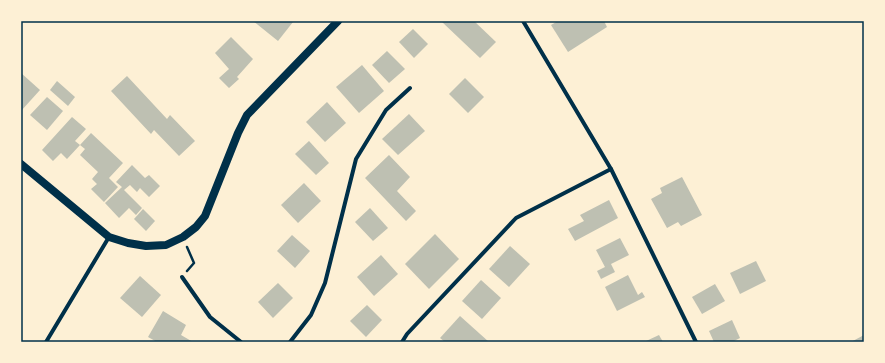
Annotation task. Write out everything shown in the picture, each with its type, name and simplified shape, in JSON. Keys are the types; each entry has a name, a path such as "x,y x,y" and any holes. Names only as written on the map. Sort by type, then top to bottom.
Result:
{"main road":[{"path":"21,164 109,237 128,243 146,246 166,245 183,237 196,227 205,216 238,133 247,115 338,21"}],"street":[{"path":"523,21 611,169 696,342"},
{"path":"290,342 311,315 326,283 356,159 386,110 410,88"},
{"path":"402,342 407,334 516,218 611,169"},
{"path":"46,342 109,237"},
{"path":"182,277 210,317 241,342"}],"path":[{"path":"182,277 194,263 183,237"}],"building":[{"path":"253,21 292,21 293,22 278,41"},
{"path":"441,21 474,21 496,42 480,58"},
{"path":"558,21 604,21 607,27 568,52 551,25"},
{"path":"413,29 428,44 414,58 399,42"},
{"path":"231,37 253,59 237,77 239,79 229,88 219,78 229,69 215,53"},
{"path":"387,51 405,69 389,83 372,65"},
{"path":"362,65 384,91 359,113 336,87"},
{"path":"21,73 40,90 21,111"},
{"path":"127,76 167,119 170,115 195,141 179,156 154,130 151,134 111,91"},
{"path":"465,78 484,97 468,113 449,94"},
{"path":"57,81 75,97 68,106 50,90"},
{"path":"47,97 63,111 47,130 30,115"},
{"path":"327,102 346,123 325,142 306,122"},
{"path":"409,114 425,131 398,155 382,139"},
{"path":"72,117 86,129 75,141 80,145 67,159 61,153 53,161 42,150"},
{"path":"91,133 123,163 109,178 118,187 104,202 91,189 97,184 92,179 98,172 80,155 85,149 80,145"},
{"path":"309,141 329,163 316,175 295,154"},
{"path":"389,155 410,177 397,191 416,211 406,221 365,178"},
{"path":"132,165 145,178 149,175 160,186 149,197 140,188 137,192 130,185 124,190 142,208 136,215 129,208 119,218 105,203 122,187 116,182"},
{"path":"682,177 702,215 681,226 678,222 667,228 651,199 662,193 660,188"},
{"path":"304,183 321,201 298,223 281,205"},
{"path":"609,200 618,218 575,241 568,229 584,221 580,215"},
{"path":"370,208 388,228 373,241 355,222"},
{"path":"143,209 155,221 146,231 134,219"},
{"path":"435,234 459,259 429,289 405,264"},
{"path":"292,235 310,251 295,268 277,251"},
{"path":"620,238 629,255 611,264 615,272 601,279 597,271 605,267 596,250"},
{"path":"510,246 530,264 509,287 489,269"},
{"path":"381,255 398,274 374,296 357,277"},
{"path":"756,261 766,281 740,294 730,273"},
{"path":"628,275 638,295 642,292 645,297 617,311 605,287"},
{"path":"140,276 161,295 142,317 120,298"},
{"path":"481,280 501,298 482,319 462,301"},
{"path":"278,283 293,298 273,318 258,302"},
{"path":"715,284 725,301 702,314 692,297"},
{"path":"367,305 382,320 366,337 350,321"},
{"path":"163,311 186,325 181,335 193,342 157,342 148,337"},
{"path":"460,316 489,342 445,342 440,338"},
{"path":"732,320 740,338 732,342 714,342 709,331"},
{"path":"659,335 663,342 644,342"},
{"path":"864,335 864,342 851,342"}]}
